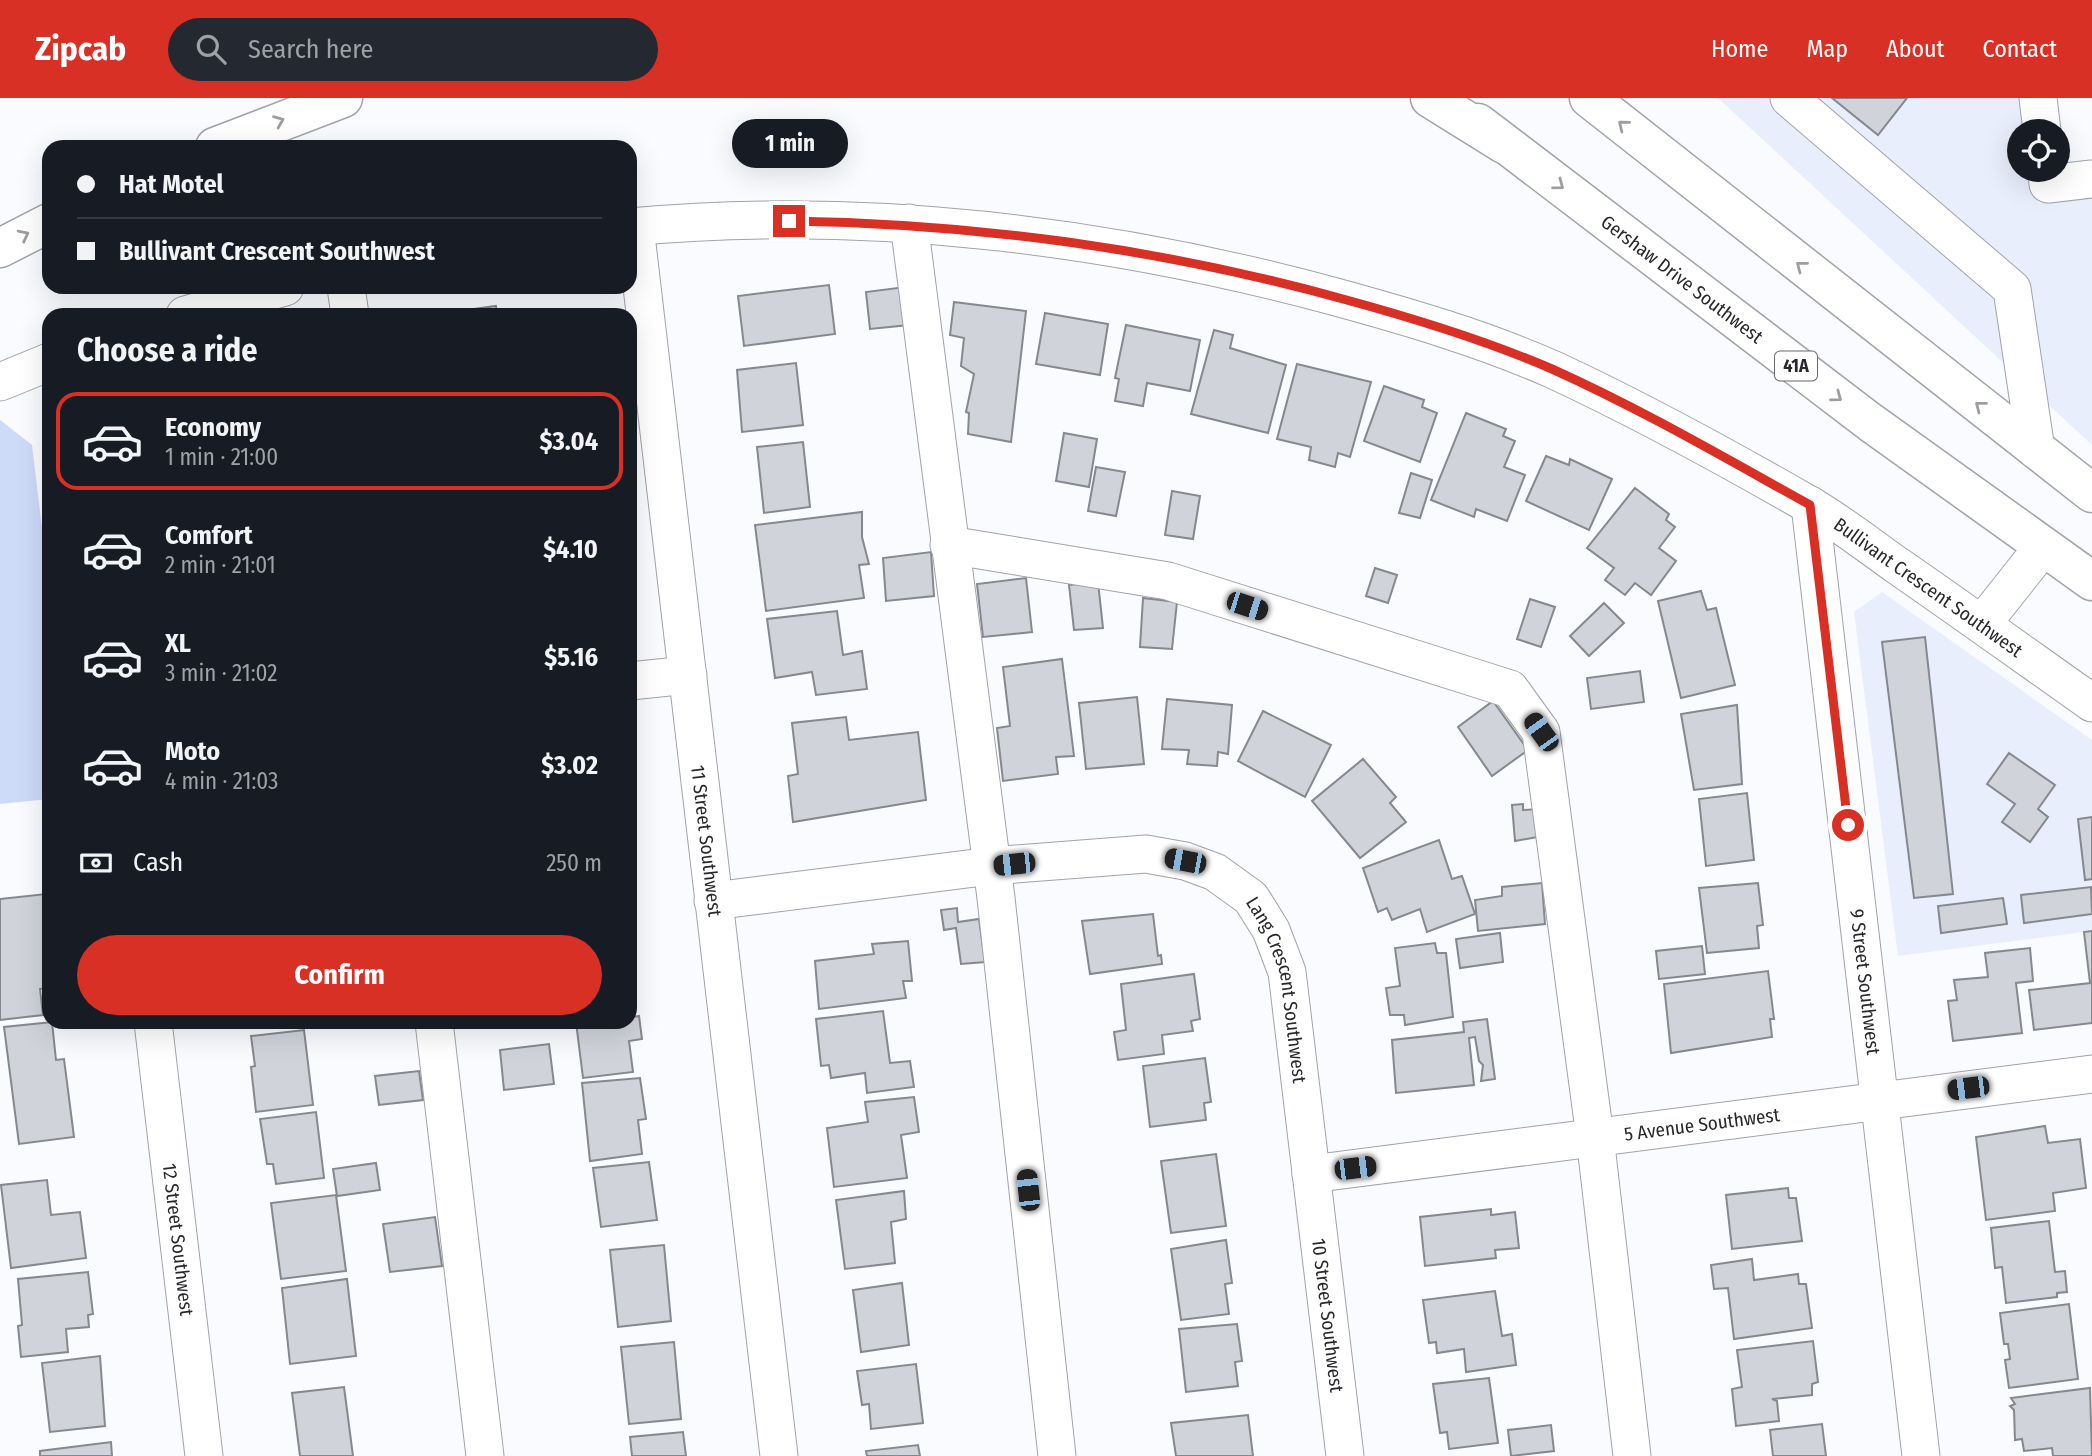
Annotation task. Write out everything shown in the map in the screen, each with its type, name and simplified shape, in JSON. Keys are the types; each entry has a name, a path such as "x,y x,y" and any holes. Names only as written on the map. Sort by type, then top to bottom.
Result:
{"main road":[{"path":"233,140 343,98"},
{"path":"1430,98 1504,144"},
{"name":"Gershaw Drive Southwest","path":"1446,98 1870,422 2092,581"},
{"path":"1589,98 2092,493"},
{"path":"0,248 42,227"}],"street":[{"path":"1788,98 2012,289 2036,450"},
{"path":"2038,98 2041,119"},
{"path":"2070,182 2092,179"},
{"path":"2048,182 2066,182"},
{"name":"Bullivant Crescent Southwest","path":"637,227 764,221 909,223 1047,238 1163,256 1278,281 1416,319 1551,369 1810,505 2092,703"},
{"path":"909,223 991,866 1057,1456"},
{"name":"11 Street Southwest","path":"637,260 779,1456"},
{"path":"210,308 260,294"},
{"path":"0,382 42,365"},
{"name":"9 Street Southwest","path":"1810,505 1921,1456"},
{"path":"948,545 1168,580 1510,689 1541,732 1595,1137 1632,1456"},
{"path":"1982,624 2043,547"},
{"path":"637,680 688,675"},
{"name":"Lang Crescent Southwest","path":"713,901 991,866 1146,853 1185,861 1215,872 1251,898 1271,930 1287,972 1311,1174"},
{"name":"12 Street Southwest","path":"154,1029 204,1456"},
{"path":"435,1029 485,1456"},
{"name":"5 Avenue Southwest","path":"1311,1174 1880,1099 2092,1074"},
{"name":"10 Street Southwest","path":"1311,1174 1345,1456"}],"shaded area":[{"path":"1718,98 2026,98 2028,119 2007,119 2007,182 2035,182 2038,203 2092,196 2092,445"},
{"path":"0,420 32,445 42,529 42,800 0,804"},
{"path":"1882,592 2092,740 2092,931 1898,956 1854,612"}],"building":[{"path":"1832,98 1907,98 1878,135"},
{"path":"829,285 835,334 744,346 738,296"},
{"path":"905,287 909,325 870,329 866,292"},
{"path":"954,302 1026,311 1011,442 968,434 969,413 966,412 974,374 961,366 964,338 950,335"},
{"path":"1045,313 1108,324 1100,375 1036,364"},
{"path":"1126,325 1200,340 1190,391 1147,383 1143,406 1115,401 1119,379 1115,378"},
{"path":"1214,330 1233,335 1230,348 1286,365 1268,433 1191,414"},
{"path":"796,363 803,425 742,432 737,370"},
{"path":"1297,364 1371,382 1350,457 1338,453 1335,467 1309,460 1311,447 1277,439"},
{"path":"1384,386 1424,400 1422,407 1437,413 1420,462 1364,441"},
{"path":"1466,413 1506,429 1503,436 1515,441 1504,467 1525,475 1507,521 1476,509 1474,517 1431,500"},
{"path":"1064,433 1097,439 1089,487 1056,481"},
{"path":"803,442 810,507 764,513 757,447"},
{"path":"1546,456 1569,465 1570,459 1612,479 1589,530 1526,501"},
{"path":"1096,467 1125,472 1116,516 1088,511"},
{"path":"1411,473 1432,480 1420,518 1399,513"},
{"path":"1635,488 1669,514 1666,520 1675,527 1659,548 1676,561 1651,595 1635,583 1625,595 1605,580 1614,568 1587,548"},
{"path":"1172,491 1200,496 1193,539 1165,535"},
{"path":"862,512 862,537 869,564 859,565 864,598 766,611 755,525"},
{"path":"931,552 934,596 886,601 883,558"},
{"path":"1375,568 1397,575 1388,603 1366,596"},
{"path":"1026,578 1032,632 983,637 977,584"},
{"path":"1098,582 1103,628 1074,630 1069,585"},
{"path":"1701,591 1707,610 1716,608 1735,685 1681,698 1658,601"},
{"path":"1143,598 1177,602 1172,649 1140,647"},
{"path":"1530,599 1555,607 1541,647 1517,639"},
{"path":"1604,603 1624,623 1589,656 1570,636"},
{"path":"837,611 843,655 862,651 867,689 816,695 812,672 775,678 767,619"},
{"path":"1925,637 1953,894 1914,898 1882,642"},
{"path":"1062,659 1074,756 1056,757 1058,774 1003,781 997,728 1010,726 1003,667"},
{"path":"1640,671 1644,702 1591,709 1587,678"},
{"path":"1137,697 1144,764 1086,769 1079,703"},
{"path":"1167,699 1232,705 1228,754 1218,752 1217,766 1187,764 1189,750 1162,749"},
{"path":"1493,701 1528,750 1492,776 1458,727"},
{"path":"1737,705 1742,784 1694,790 1681,714"},
{"path":"1263,711 1331,745 1305,797 1238,761"},
{"path":"846,717 849,740 918,732 926,800 793,822 788,776 798,774 792,723"},
{"path":"2009,753 2055,785 2038,809 2048,817 2030,842 2002,822 2015,804 1987,784"},
{"path":"1363,759 1396,797 1390,803 1406,822 1360,858 1312,801"},
{"path":"1747,793 1754,860 1706,866 1699,799"},
{"path":"1523,804 1523,810 1539,809 1543,836 1515,841 1512,805"},
{"path":"2092,817 2092,879 2085,880 2078,819"},
{"path":"1439,840 1452,879 1462,876 1475,914 1427,932 1420,909 1392,920 1387,908 1378,912 1363,868"},
{"path":"1542,883 1545,924 1478,931 1475,900 1502,896 1502,887"},
{"path":"1758,883 1763,925 1757,926 1759,948 1707,953 1699,888"},
{"path":"2091,887 2092,914 2024,923 2021,895"},
{"path":"42,894 42,1015 0,1020 0,899"},
{"path":"2003,898 2007,924 1941,933 1938,906"},
{"path":"957,908 958,922 979,919 985,962 961,964 956,928 944,930 941,910"},
{"path":"1153,914 1158,956 1161,955 1162,964 1090,974 1082,921"},
{"path":"2092,931 2092,1023 2034,1030 2029,990 2090,983 2084,932"},
{"path":"1500,933 1503,962 1460,968 1456,939"},
{"path":"908,941 912,981 903,981 906,998 819,1009 815,961 874,954 872,944"},
{"path":"1435,943 1437,953 1446,953 1453,1017 1405,1025 1404,1015 1390,1015 1386,988 1400,986 1395,948"},
{"path":"1702,946 1705,974 1659,979 1656,951"},
{"path":"2030,948 2033,981 2016,983 2022,1033 1953,1041 1948,1001 1957,1000 1954,980 1988,977 1985,953"},
{"path":"1768,971 1774,1019 1770,1019 1772,1037 1671,1053 1664,984"},
{"path":"1194,974 1200,1019 1191,1021 1193,1031 1162,1035 1164,1054 1118,1060 1114,1032 1126,1030 1121,984"},
{"path":"883,1011 890,1063 910,1061 914,1087 867,1093 865,1073 831,1078 829,1065 821,1066 816,1019"},
{"path":"639,1016 642,1039 629,1041 633,1072 583,1078 577,1029 637,1029"},
{"path":"1487,1019 1495,1079 1481,1081 1483,1065 1479,1061 1475,1037 1469,1038 1474,1085 1396,1093 1392,1040 1464,1032 1463,1022"},
{"path":"42,1023 42,1029 53,1029 56,1060 64,1059 74,1137 19,1144 4,1027"},
{"path":"304,1030 313,1105 256,1112 251,1036"},
{"path":"549,1044 554,1084 504,1090 500,1050"},
{"path":"1205,1058 1211,1102 1204,1103 1206,1120 1150,1127 1143,1066"},
{"path":"419,1071 423,1100 379,1105 375,1076"},
{"path":"640,1078 646,1119 638,1120 642,1154 590,1161 582,1083"},
{"path":"914,1097 919,1132 901,1135 907,1178 834,1187 827,1128 868,1122 865,1102"},
{"path":"316,1112 324,1178 276,1184 273,1164 267,1164 260,1119"},
{"path":"2045,1126 2048,1143 2080,1139 2086,1188 2053,1193 2055,1211 1986,1220 1976,1137"},
{"path":"1216,1154 1226,1226 1171,1233 1161,1161"},
{"path":"649,1162 657,1220 601,1227 593,1168"},
{"path":"376,1163 380,1190 337,1196 333,1169"},
{"path":"47,1180 51,1215 80,1212 86,1258 11,1268 1,1185"},
{"path":"1788,1188 1789,1198 1796,1198 1802,1241 1732,1249 1726,1195"},
{"path":"904,1191 906,1219 891,1222 895,1263 845,1269 836,1200"},
{"path":"336,1195 346,1271 281,1279 271,1203"},
{"path":"1491,1209 1491,1215 1515,1212 1519,1248 1495,1250 1496,1258 1425,1266 1420,1217"},
{"path":"435,1217 442,1266 390,1272 383,1224"},
{"path":"2049,1221 2055,1272 2065,1271 2067,1292 2057,1293 2057,1297 2006,1303 2002,1267 1995,1268 1991,1228"},
{"path":"1226,1240 1232,1283 1225,1284 1229,1314 1181,1320 1171,1249"},
{"path":"664,1245 671,1321 618,1327 610,1250"},
{"path":"1752,1259 1754,1280 1798,1274 1799,1284 1806,1284 1812,1328 1734,1339 1728,1288 1714,1289 1711,1265"},
{"path":"88,1272 93,1314 88,1315 89,1327 66,1329 68,1352 21,1357 18,1326 22,1325 18,1279"},
{"path":"347,1279 356,1356 290,1364 282,1288"},
{"path":"902,1283 909,1345 861,1352 853,1290"},
{"path":"1495,1291 1502,1336 1512,1334 1516,1365 1466,1372 1464,1349 1437,1353 1436,1342 1429,1343 1423,1300"},
{"path":"2069,1304 2078,1379 2009,1388 2005,1360 2010,1359 2008,1344 2004,1344 2000,1313"},
{"path":"1237,1324 1242,1361 1235,1362 1238,1386 1186,1392 1179,1329"},
{"path":"1813,1341 1818,1382 1812,1384 1812,1395 1772,1399 1777,1401 1779,1421 1736,1426 1732,1389 1742,1387 1737,1350"},
{"path":"674,1342 681,1419 629,1424 621,1347"},
{"path":"100,1356 105,1426 50,1432 42,1363"},
{"path":"916,1364 923,1423 871,1429 869,1404 862,1405 857,1371"},
{"path":"1489,1378 1498,1443 1449,1449 1447,1432 1440,1433 1433,1384"},
{"path":"344,1387 353,1456 300,1456 292,1393"},
{"path":"2090,1388 2092,1456 2053,1456 2052,1448 2024,1451 2022,1439 2015,1440 2014,1410 2010,1406 2015,1404 2011,1398"},
{"path":"1248,1415 1253,1456 1176,1456 1171,1423"},
{"path":"1822,1424 1826,1456 1773,1456 1770,1430"},
{"path":"1551,1425 1554,1451 1511,1456 1508,1430"},
{"path":"683,1432 686,1456 632,1456 630,1437"},
{"path":"111,1442 112,1456 40,1456 40,1451"},
{"path":"918,1445 920,1456 867,1456 866,1451"}],"route":[{"path":"789,221 909,223 1047,238 1163,256 1278,281 1416,319 1551,369 1673,430 1810,505 1848,825"}]}
